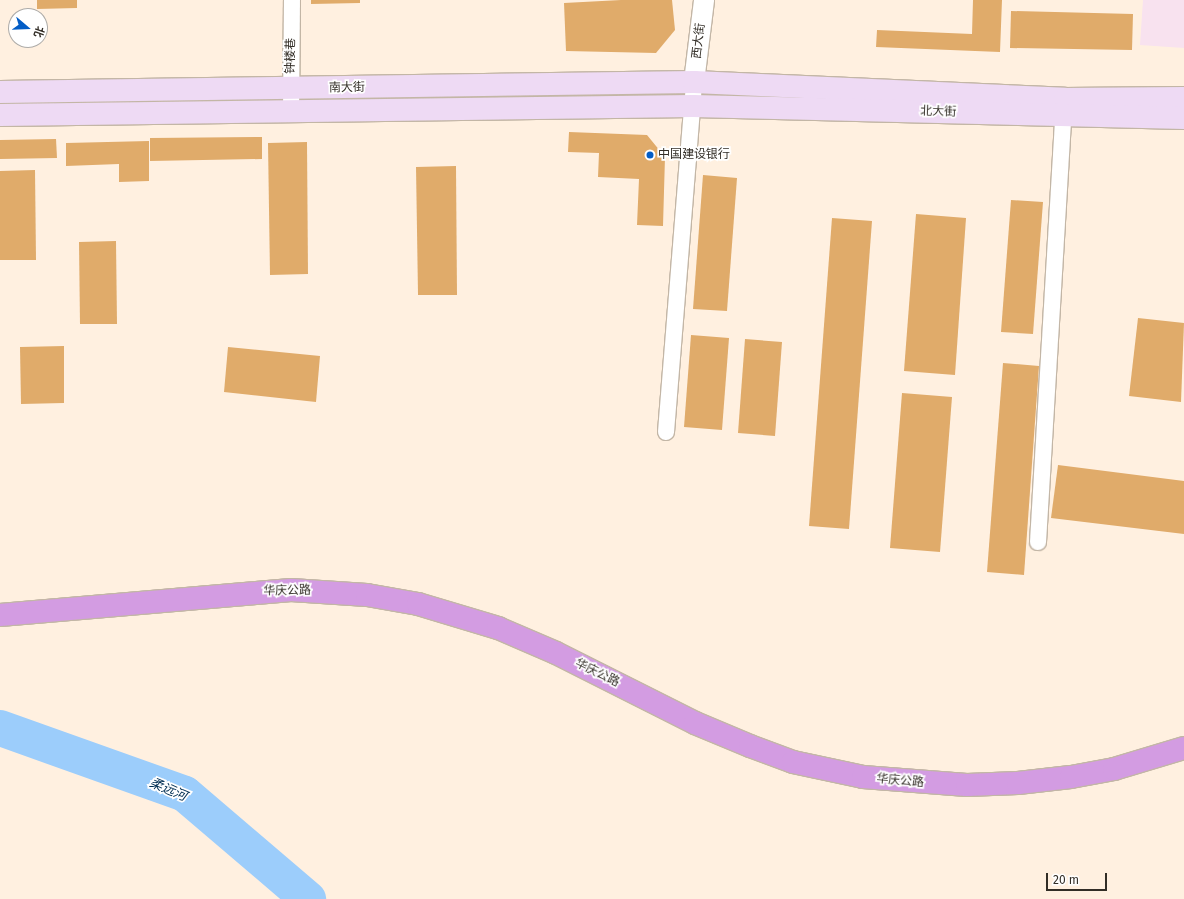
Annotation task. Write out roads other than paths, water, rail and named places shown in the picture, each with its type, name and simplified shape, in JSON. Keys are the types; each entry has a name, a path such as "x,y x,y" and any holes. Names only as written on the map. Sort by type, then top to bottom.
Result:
{"highway":[{"name":"华庆公路","path":"0,616 291,590 367,595 418,604 456,614 541,647 695,723 750,746 793,762 864,777 967,785 1018,783 1071,778 1114,769 1184,748"},
{"name":"华庆公路","path":"0,626 256,602 328,601 367,605 454,624 495,638 616,693 692,732 792,772 862,787 913,793 968,795 1072,787 1160,768 1184,759"}],"main road":[{"name":"南大街","path":"0,92 694,82"},
{"name":"北大街","path":"694,82 1064,107 1184,118"},
{"name":"北大街","path":"693,106 1064,107 1184,98"},
{"name":"南大街","path":"0,115 693,106"}],"street":[{"name":"钟楼巷","path":"291,112 292,0"},
{"name":"西大街","path":"694,82 704,0"},
{"path":"666,432 694,82"},
{"path":"1038,542 1064,107"}],"waterway":[{"name":"柔远河","path":"0,728 185,794 308,899"}],"place":[{"name":"中国建设银行","path":"650,155"}]}
